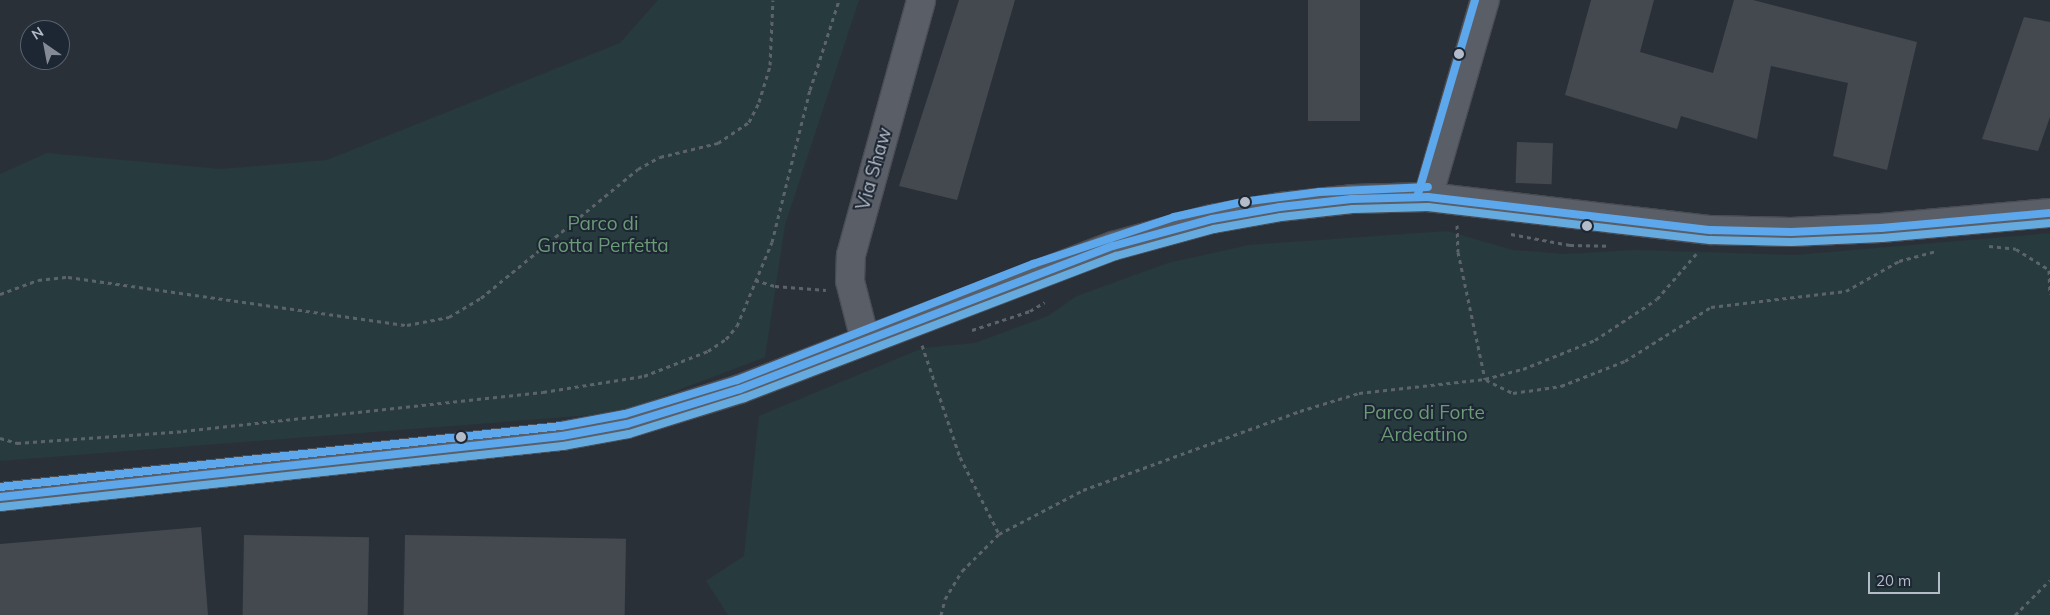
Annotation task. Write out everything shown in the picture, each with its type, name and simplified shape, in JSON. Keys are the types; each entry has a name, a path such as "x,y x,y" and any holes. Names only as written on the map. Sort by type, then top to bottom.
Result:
{"street":[{"name":"Via Shaw","path":"865,340 852,292 850,255 921,0"},
{"path":"1428,197 1485,0"},
{"path":"0,497 600,429 649,419 706,401 1090,254 1177,227 1243,212 1320,202 1428,197 1711,230 1791,232 1871,228 2050,213"}],"path":[{"path":"0,294 38,280 68,277 407,325 449,317 481,298 638,169 660,157 718,143 749,122 759,102 770,65 773,0"},
{"path":"0,438 17,444 183,431 543,392 644,376 708,351 726,339 737,326 772,242 810,90 839,0"},
{"path":"1464,221 1456,220 1458,252 1485,379"},
{"path":"941,615 946,599 962,570 998,534 1083,490 1300,411 1359,393 1485,379 1523,369 1595,340 1657,299 1677,280 1711,230"},
{"path":"1501,231 1570,245 1618,245"},
{"path":"1987,246 2016,249 2049,270 2050,294"},
{"path":"1485,379 1513,393 1561,386 1625,361 1711,307 1846,291 1899,261 1946,250"},
{"path":"755,280 775,286 852,292"},
{"path":"962,331 1002,321 1030,311 1049,299"},
{"path":"920,339 960,457 998,534"},
{"path":"2015,615 2050,580"}],"green space":[{"name":"Parco di Grotta Perfetta","path":"658,0 859,0 785,225 765,357 618,413 0,461 0,174 47,153 221,169 327,160 620,43"},
{"name":"Parco di Forte Ardeatino","path":"1447,231 1513,250 1565,254 1634,250 1795,255 2050,233 2050,615 728,615 706,581 744,556 759,416 923,348 975,343 1048,316 1077,296 1168,263 1249,245"}],"building":[{"path":"959,0 1015,0 957,200 899,186"},
{"path":"1308,0 1360,0 1360,121 1308,121"},
{"path":"1591,0 1654,0 1640,52 1713,73 1734,0 1753,0 1917,42 1887,170 1833,156 1848,83 1771,66 1757,139 1681,116 1677,129 1565,95"},
{"path":"2024,17 2050,22 2050,117 2038,151 1982,139"},
{"path":"1517,142 1553,143 1552,184 1516,183"},
{"path":"201,527 208,615 0,615 0,544"},
{"path":"244,535 369,537 368,615 243,615"},
{"path":"405,535 626,539 625,615 404,615"}],"transit line":[{"path":"1418,194 1475,0"},
{"path":"0,487 561,426 625,414 737,380 1033,264 1174,217 1242,202 1319,192 1428,187"},
{"path":"0,497 562,436 627,424 740,389 1113,246 1212,219 1280,207 1352,199 1428,197 1711,230 1791,232 1881,228 2050,213"},
{"path":"1,507 563,446 629,434 744,398 1116,256 1214,229 1281,217 1353,209 1428,207 1710,240 1791,242 1882,238 2050,223"}]}
